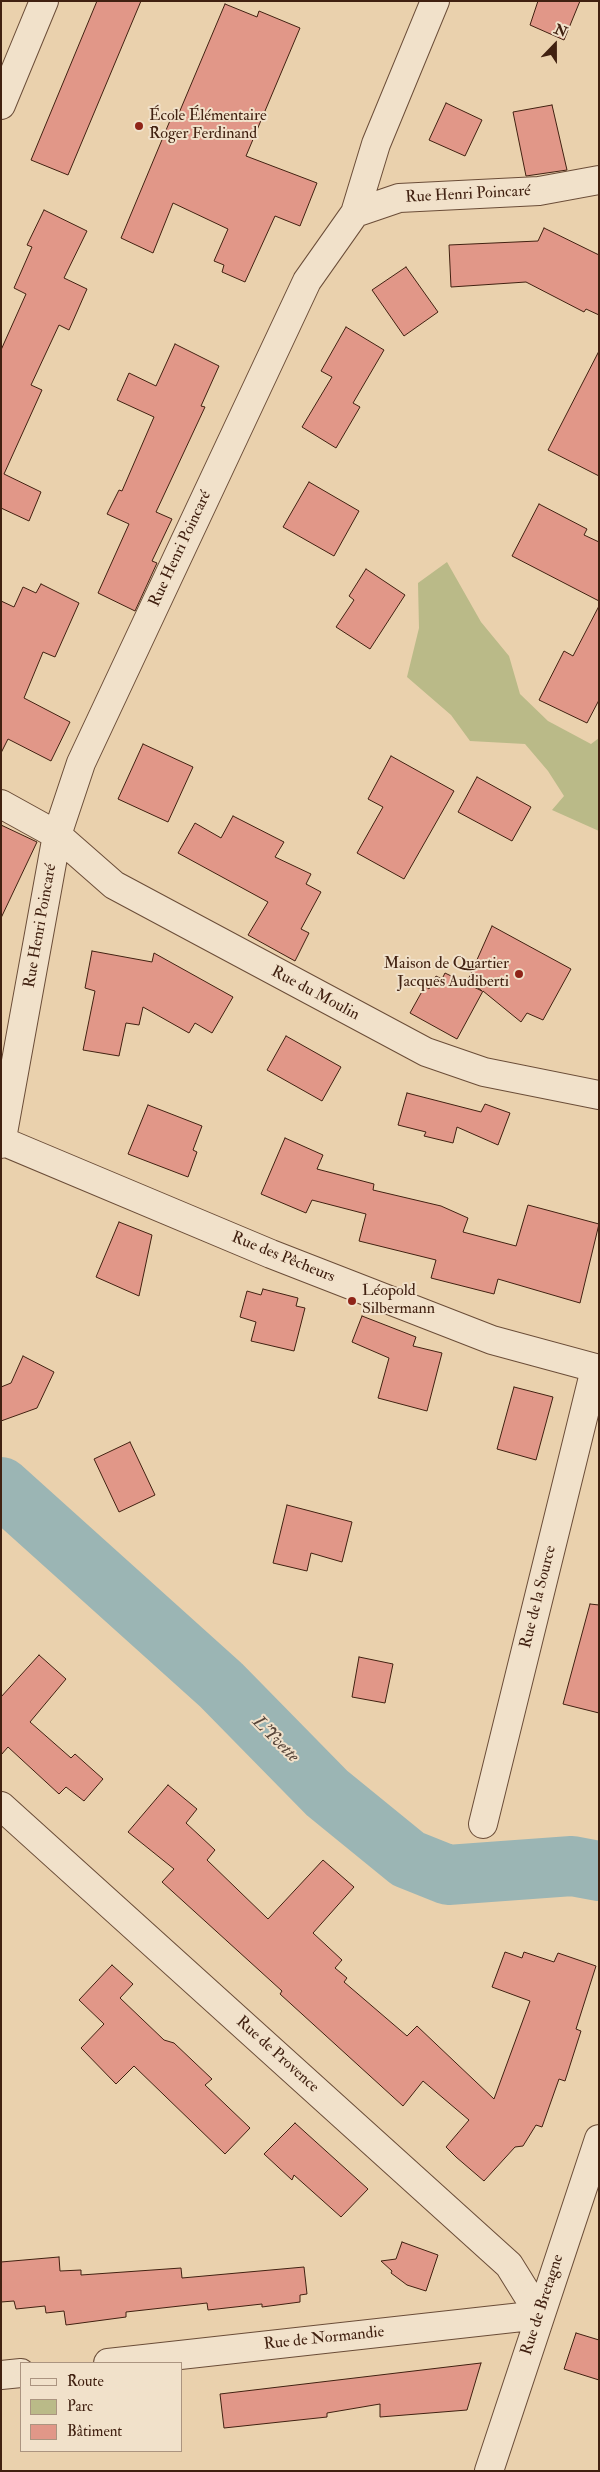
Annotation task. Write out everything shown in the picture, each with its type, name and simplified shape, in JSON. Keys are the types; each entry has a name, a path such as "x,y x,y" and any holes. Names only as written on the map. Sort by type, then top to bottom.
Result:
{"street":[{"path":"1,105 44,1"},
{"path":"355,212 376,144 435,1"},
{"name":"Rue Henri Poincaré","path":"2,1142 10,1046 58,835 81,763 307,281 355,212 399,198 539,192 599,180"},
{"name":"Rue du Moulin","path":"1,804 58,835 114,885 426,1052 484,1072 599,1094"},
{"name":"Rue des Pêcheurs","path":"2,1142 271,1254 483,1336 597,1370"},
{"name":"Rue de la Source","path":"484,1824 597,1370"},
{"name":"Rue de Provence","path":"1,1806 509,2265 540,2315"},
{"name":"Rue de Bretagne","path":"489,2471 599,2139"},
{"name":"Rue de Normandie","path":"117,2362 540,2315"},
{"path":"1,2375 20,2373"}],"green space":[{"path":"447,562 481,622 509,656 520,694 548,721 591,744 599,738 599,831 552,810 564,796 548,771 525,744 470,741 451,715 407,677 419,628 418,583"}],"building":[{"path":"97,1 141,1 68,175 31,160"},
{"path":"538,1 580,1 564,40 530,25"},
{"path":"225,4 257,17 259,11 300,28 246,156 317,183 300,226 275,216 245,282 222,272 224,265 214,261 228,229 173,203 153,253 121,238 174,111 179,113"},
{"path":"446,103 482,120 465,156 429,140"},
{"path":"552,105 567,170 526,176 513,112"},
{"path":"44,210 87,231 64,278 87,289 69,330 59,325 31,385 42,390 4,474 41,492 29,521 1,508 1,350 26,294 14,288 32,247 27,245"},
{"path":"544,228 599,255 599,315 586,309 584,312 526,282 451,287 449,245 538,241"},
{"path":"406,267 438,312 404,336 372,290"},
{"path":"346,327 384,350 353,403 360,407 336,448 302,427 332,377 321,371"},
{"path":"175,344 219,366 201,406 205,407 156,512 172,519 152,561 157,563 135,611 98,593 129,524 107,514 119,490 122,491 154,417 117,400 129,373 156,386"},
{"path":"599,351 599,476 548,450"},
{"path":"309,482 359,511 334,556 283,527"},
{"path":"539,504 587,529 584,535 599,542 599,601 512,556"},
{"path":"366,569 405,595 370,649 336,627 354,600 349,596"},
{"path":"41,584 79,603 55,657 43,652 24,698 70,722 51,761 8,739 1,753 1,601 14,607 23,587 36,593"},
{"path":"599,606 599,700 587,723 539,700 564,651 573,656"},
{"path":"143,744 193,767 168,822 118,799"},
{"path":"391,756 454,791 404,879 357,853 383,807 368,799"},
{"path":"477,777 531,807 512,841 458,812"},
{"path":"233,816 284,842 275,857 311,874 306,884 321,892 301,929 309,933 295,961 248,935 268,902 178,853 195,823 221,838"},
{"path":"1,825 37,842 1,918"},
{"name":"Maison de Quartier Jacques Audiberti","path":"492,926 571,969 543,1020 527,1013 521,1022 483,991 457,1039 410,1013 425,986 429,989 436,976 442,979 445,973 482,991 468,980"},
{"path":"92,951 152,962 154,953 233,997 212,1033 195,1023 189,1033 143,1007 139,1025 126,1023 119,1056 83,1050 95,991 85,988"},
{"path":"286,1036 341,1067 322,1101 267,1070"},
{"path":"407,1093 481,1112 485,1104 510,1113 498,1145 457,1127 453,1143 424,1136 426,1132 398,1125"},
{"path":"148,1105 202,1126 193,1150 197,1152 188,1177 128,1154"},
{"path":"285,1138 323,1155 317,1169 374,1184 373,1190 441,1206 468,1218 463,1232 516,1246 528,1205 599,1224 580,1303 498,1279 494,1294 431,1278 436,1260 359,1241 366,1214 312,1200 306,1213 261,1194"},
{"path":"119,1222 152,1235 139,1296 96,1277"},
{"path":"263,1289 298,1298 296,1306 305,1308 294,1351 251,1341 256,1322 240,1317 247,1291 261,1295"},
{"path":"362,1316 416,1337 413,1346 442,1353 427,1411 378,1398 389,1358 352,1342"},
{"path":"23,1356 54,1372 37,1408 1,1421 1,1387 11,1383"},
{"path":"514,1387 553,1397 536,1460 497,1449"},
{"path":"130,1442 155,1495 119,1512 94,1459"},
{"path":"287,1505 352,1522 342,1562 311,1553 307,1571 273,1563"},
{"path":"590,1604 599,1605 599,1713 563,1704"},
{"path":"39,1655 66,1679 30,1722 71,1758 75,1754 103,1779 84,1801 66,1787 59,1794 8,1747 1,1755 1,1697"},
{"path":"359,1657 393,1664 385,1703 352,1697"},
{"path":"168,1785 197,1809 186,1823 215,1850 207,1860 268,1919 323,1860 354,1887 313,1933 342,1960 335,1968 347,1978 344,1982 407,2036 417,2026 494,2099 530,2001 492,1987 505,1952 522,1958 524,1952 554,1962 558,1953 596,1966 576,2029 581,2031 565,2081 559,2079 542,2127 536,2125 523,2146 515,2147 484,2181 456,2157 446,2147 469,2120 423,2081 403,2106 280,1994 282,1991 162,1882 174,1869 128,1832"},
{"path":"112,1965 133,1984 120,1998 164,2040 174,2043 212,2079 205,2085 250,2128 225,2154 134,2066 116,2084 81,2048 104,2024 79,2000"},
{"path":"295,2123 368,2189 341,2217 294,2175 292,2180 264,2154"},
{"path":"402,2242 438,2255 426,2291 407,2285 391,2273 392,2271 381,2261 396,2259"},
{"path":"59,2257 60,2271 81,2270 81,2275 181,2268 182,2278 304,2267 307,2294 300,2295 300,2302 262,2307 262,2304 208,2310 207,2303 126,2312 126,2317 66,2325 64,2311 46,2313 45,2306 16,2309 14,2301 1,2302 1,2262"},
{"path":"576,2333 599,2340 599,2380 564,2369"},
{"path":"481,2363 467,2410 380,2417 380,2404 327,2413 327,2417 224,2428 220,2394"}],"waterway":[{"name":"L'Yvette","path":"1,1487 221,1685 327,1793 408,1859 448,1875 572,1866 599,1871"}],"place":[{"name":"École Élémentaire Roger Ferdinand","path":"139,126"},
{"name":"Maison de Quartier Jacques Audiberti","path":"519,974"},
{"name":"Léopold Silbermann","path":"352,1301"}]}
